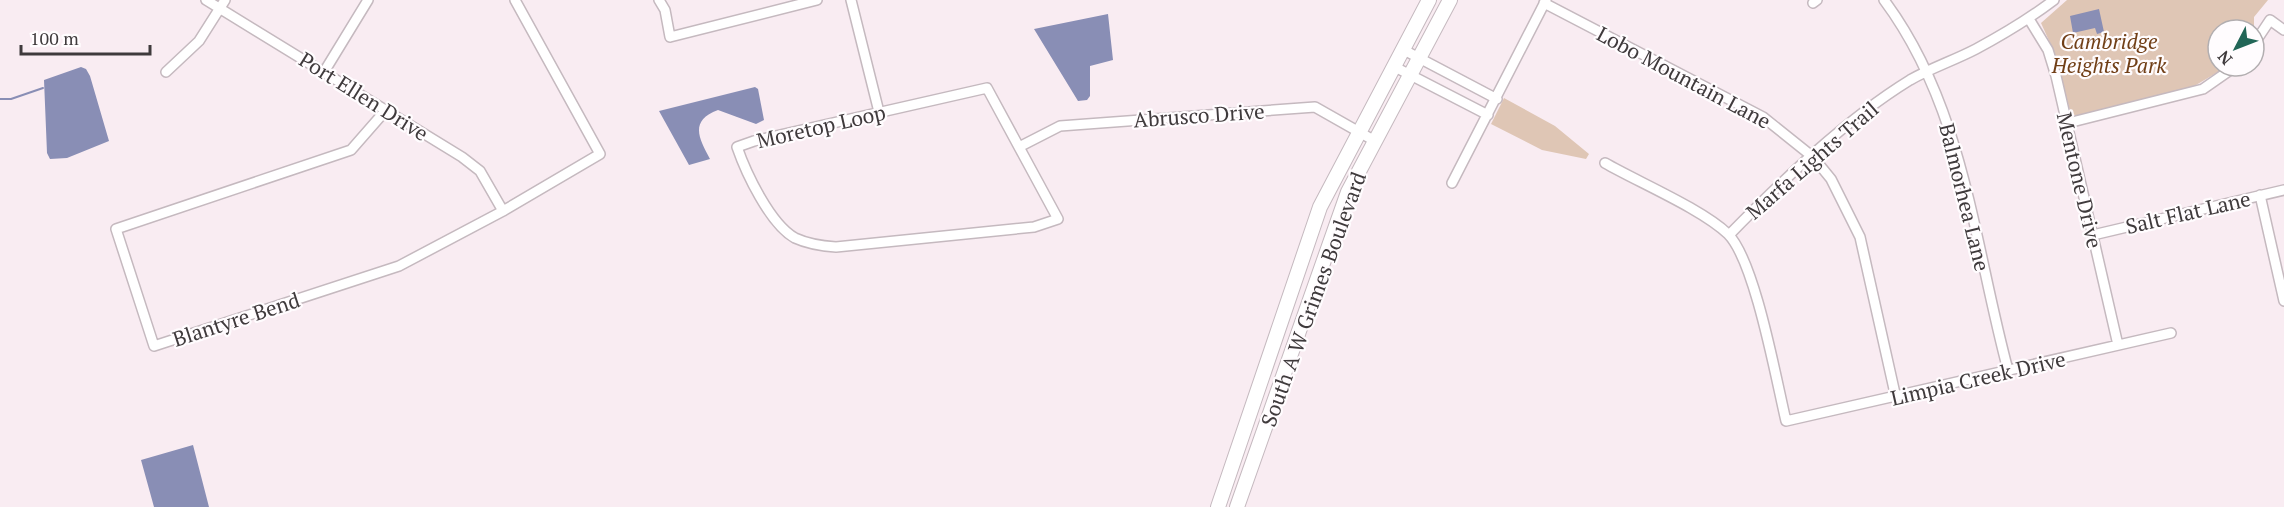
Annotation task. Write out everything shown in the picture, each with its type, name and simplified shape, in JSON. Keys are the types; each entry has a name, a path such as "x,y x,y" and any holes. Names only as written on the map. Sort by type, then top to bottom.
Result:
{"main road":[{"name":"South A W Grimes Boulevard","path":"1220,501 1320,207 1429,0"},
{"name":"South A W Grimes Boulevard","path":"1238,504 1348,192 1450,0"},
{"path":"1308,243 1317,260 1318,278"},
{"path":"1220,501 1238,504"}],"street":[{"name":"Port Ellen Drive","path":"206,0 223,4 324,72 462,157 480,171 503,211"},
{"path":"324,72 368,0"},
{"name":"Blantyre Bend","path":"386,110 351,150 116,230 154,346 399,266 503,211 600,154 515,0"},
{"path":"659,0 665,10 670,36 780,4 817,0"},
{"path":"851,0 879,112"},
{"name":"Balmorhea Lane","path":"1884,0 1902,24 1928,71 1956,146 2008,370"},
{"name":"Marfa Lights Trail","path":"1729,235 1872,105 1928,71 2029,19 2054,0"},
{"path":"1452,183 1497,99 1545,1"},
{"name":"Lobo Mountain Lane","path":"1545,1 1763,117 1813,157 1831,179 1860,237 1896,398"},
{"path":"166,72 199,41 223,4"},
{"name":"Mentone Drive","path":"2029,19 2048,50 2068,123 2118,345"},
{"path":"2266,26 2270,20 2284,30"},
{"path":"1402,49 1497,99"},
{"path":"1393,66 1488,115"},
{"path":"2068,123 2203,89 2219,78"},
{"name":"Moretop Loop","path":"987,88 1019,147 1058,219 1034,227 836,247 813,245 793,237 772,215 744,165 737,147 987,88"},
{"name":"Abrusco Drive","path":"1019,147 1060,126 1315,107 1375,141"},
{"path":"1605,164 1698,214 1729,235"},
{"name":"Salt Flat Lane","path":"2093,235 2284,190"},
{"path":"2260,195 2284,301"},
{"name":"Limpia Creek Drive","path":"1729,235 1741,250 1750,275 1786,421 1896,398 2170,333"}],"green space":[{"name":"Cambridge Heights Park","path":"2067,0 2268,0 2254,18 2206,18 2206,78 2208,78 2191,88 2076,116 2070,111 2055,54 2041,23"},
{"path":"1504,98 1555,126 1589,154 1586,159 1542,150 1491,124"}],"water":[{"path":"2099,9 2104,32 2097,34 2095,28 2073,33 2070,16"},
{"path":"1108,14 1113,60 1090,66 1090,96 1087,100 1078,101 1034,29"},
{"path":"81,67 86,69 90,76 109,141 67,158 50,159 47,153 44,80"},
{"path":"755,87 758,89 764,120 756,124 718,110 709,114 703,119 699,131 710,159 689,165 659,111"},
{"path":"193,445 209,507 154,507 141,460"}],"waterway":[{"path":"0,99 11,99 43,88"}]}
